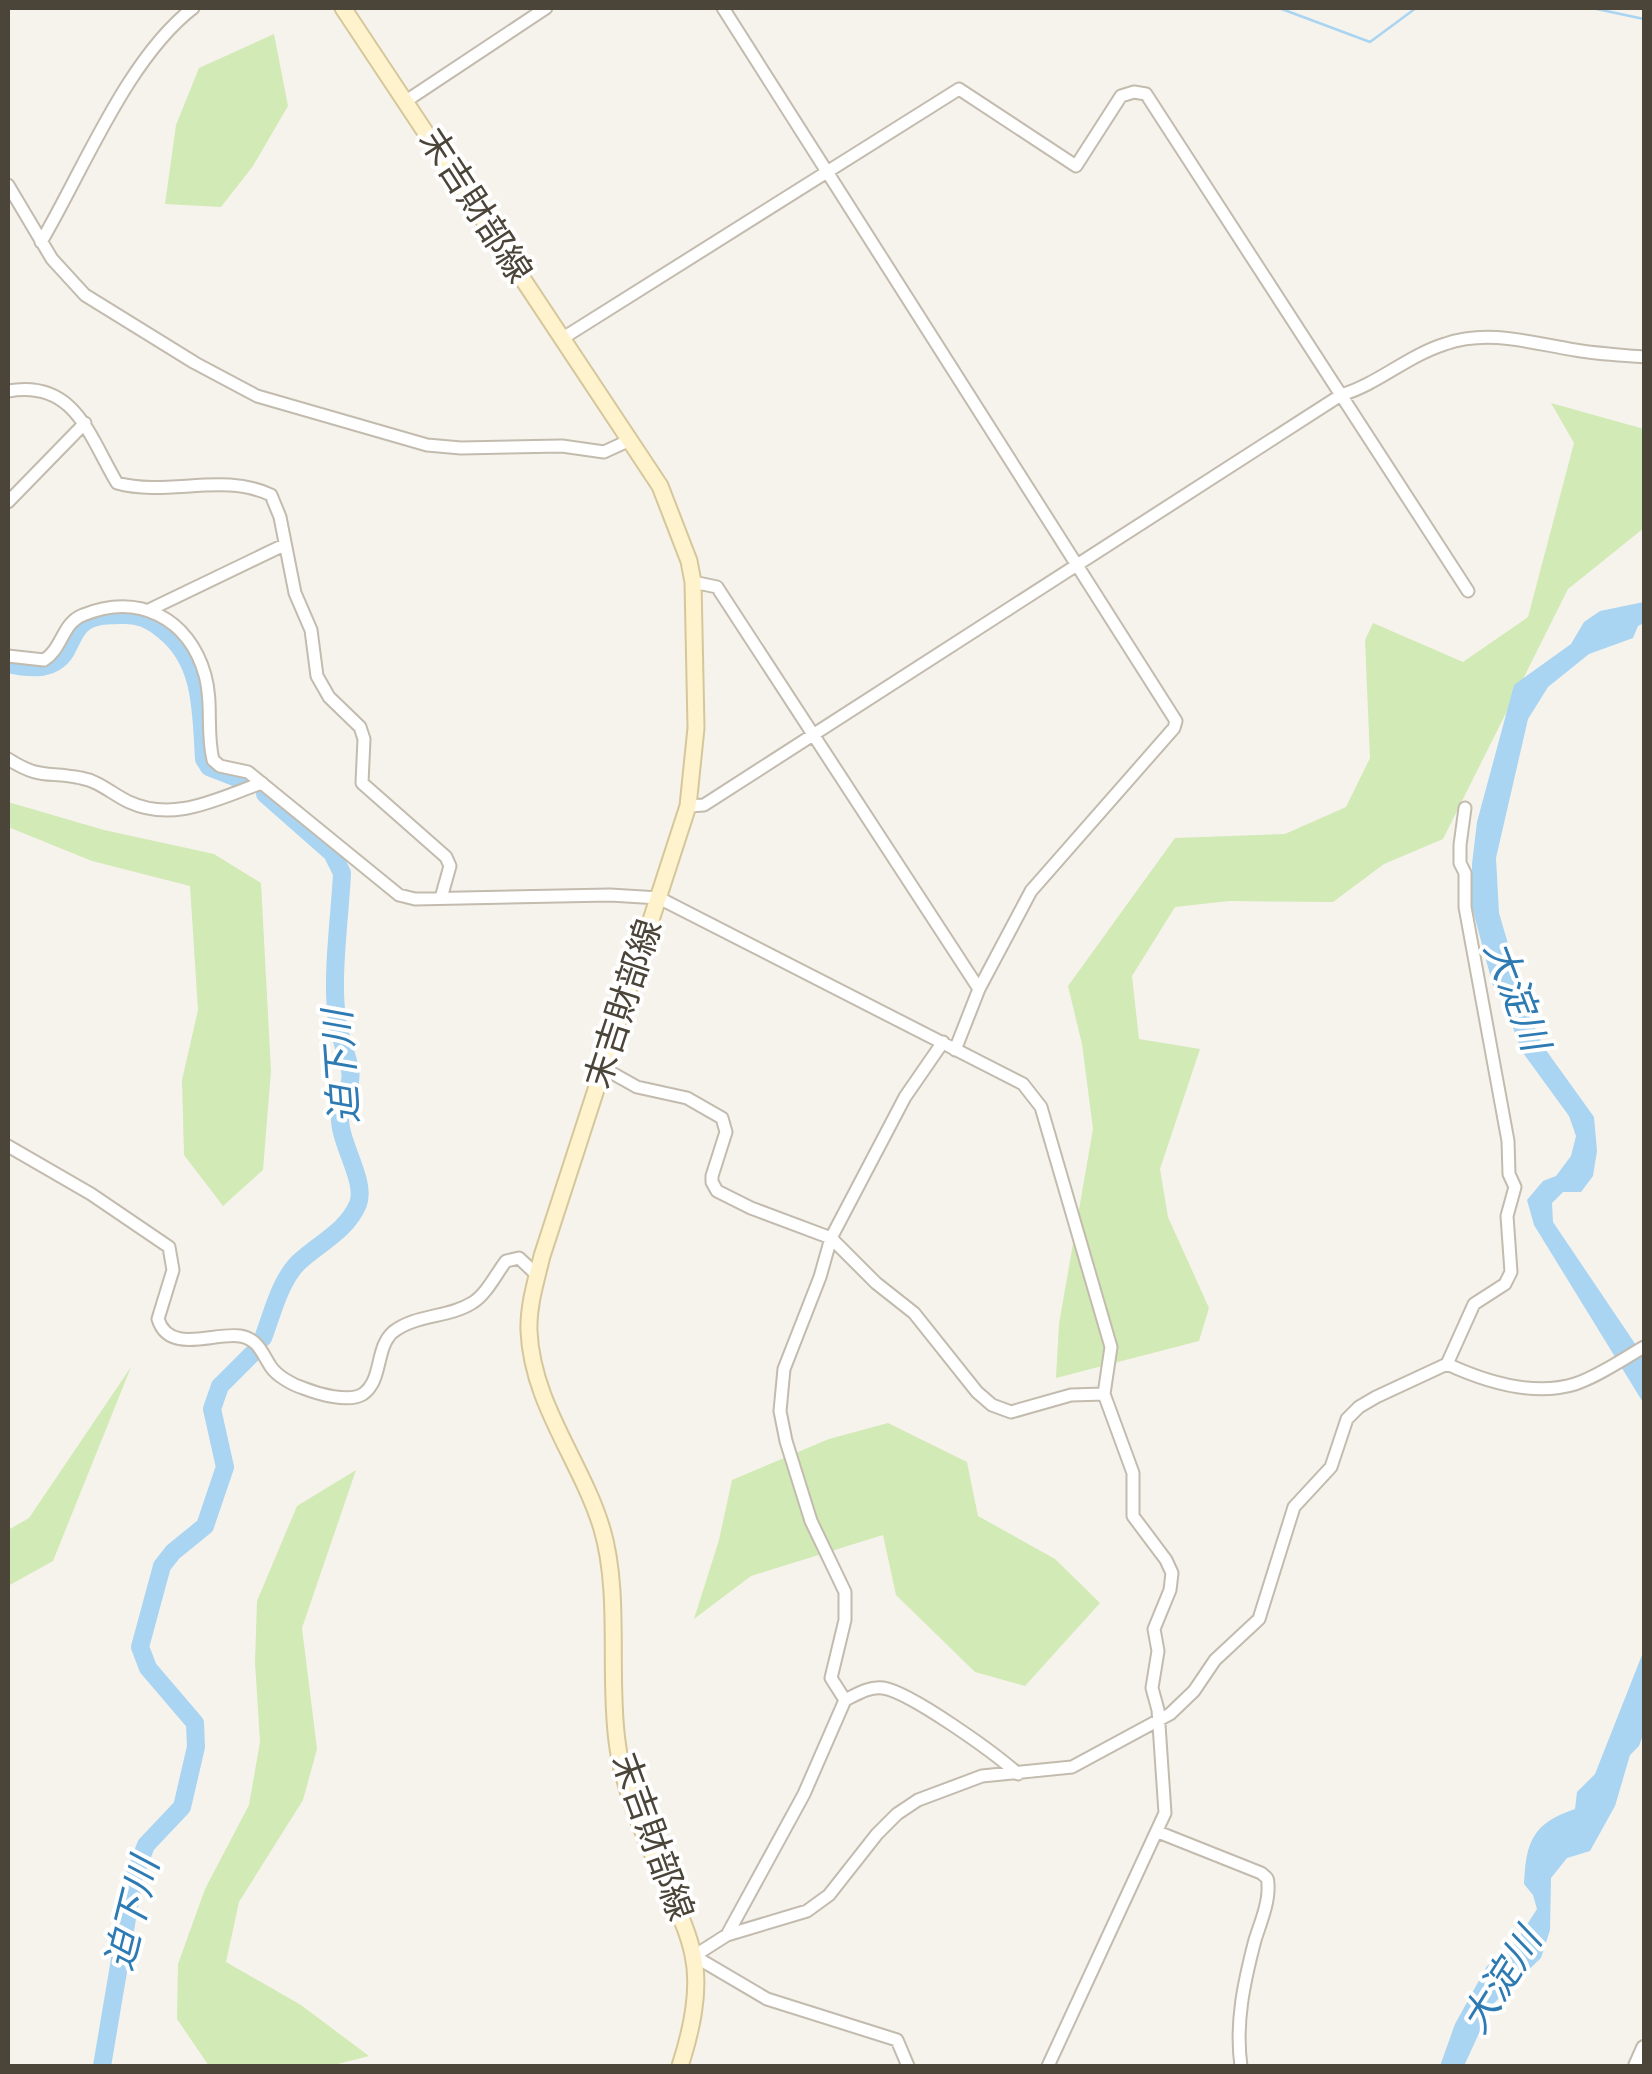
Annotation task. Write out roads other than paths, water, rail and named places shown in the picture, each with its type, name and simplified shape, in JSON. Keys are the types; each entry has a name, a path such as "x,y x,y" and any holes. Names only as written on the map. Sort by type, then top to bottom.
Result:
{"main road":[{"name":"末吉財部線","path":"343,8 660,486 694,582 696,728 688,806 537,1275 529,1329 536,1374 551,1415 593,1500 608,1556 615,1719 621,1764 642,1831 694,1956 692,2019 680,2066"}],"street":[{"path":"41,242 143,61 170,27 193,8"},
{"path":"406,101 546,8"},
{"path":"723,8 1176,721 1174,728 1031,891 979,989 955,1050"},
{"path":"562,338 958,89 1076,166 1121,96 1146,94 1468,591"},
{"path":"8,184 41,242 85,295 194,363 257,396 427,445 562,446 604,452 630,440"},
{"path":"688,806 704,805 1341,395 1364,388 1416,356 1448,342 1492,336 1577,351 1644,357"},
{"path":"8,391 37,388 66,404 85,424 117,483 136,488 240,486 271,495 280,517 295,592 311,630 317,676 329,698 360,728 364,739 362,783 446,858 450,866 441,898"},
{"path":"8,502 85,424"},
{"path":"151,610 284,545"},
{"path":"694,582 717,586 979,989"},
{"path":"8,656 44,660 59,647 67,626 81,615 126,606 151,610 171,622 200,664 208,695 213,760 220,766 248,772 262,782 400,895 415,899 610,895 659,898 1023,1084 1041,1107 1112,1347 1104,1394 1133,1473 1133,1516 1172,1573 1170,1590 1154,1629 1158,1652 1152,1688 1166,1800 1158,1832 1048,2066"},
{"path":"8,759 38,776 94,781 154,811 182,811 262,782"},
{"path":"908,2066 897,2040 767,2000 694,1956 727,1934 806,1910 829,1896 877,1834 918,1800 982,1776 1072,1767 1170,1714 1194,1691 1215,1660 1259,1619 1294,1507 1331,1467 1347,1420 1359,1407 1447,1364 1474,1304 1505,1284 1510,1272 1508,1216 1515,1187 1509,1174 1508,1141 1465,907 1460,845 1465,808"},
{"path":"845,1700 831,1678 845,1620 846,1592 811,1521 780,1412 784,1369 831,1238 905,1097 943,1042"},
{"path":"602,1068 637,1086 686,1098 722,1118 726,1132 712,1176 718,1191 751,1208 831,1238 914,1313 992,1406 1011,1412 1071,1395 1104,1394"},
{"path":"8,1146 168,1247 173,1270 158,1318 166,1332 183,1340 238,1335 247,1338 264,1353 271,1368 300,1388 352,1398 361,1395 373,1382 384,1346 394,1332 409,1323 476,1302 506,1261 519,1258 537,1275"},
{"path":"1447,1364 1469,1374 1534,1391 1576,1384 1644,1347"},
{"path":"727,1934 804,1794 845,1700 881,1687 906,1696 994,1753 1018,1774"},
{"path":"1158,1832 1266,1878 1268,1887 1239,2014 1241,2066"},
{"path":"1636,2066 1644,2048"}],"water":[{"name":"大淀川","path":"1644,602 1644,623 1638,626 1633,638 1589,654 1548,687 1528,719 1496,858 1499,913 1528,1012 1543,1046 1594,1117 1597,1151 1593,1176 1581,1192 1563,1192 1552,1203 1553,1222 1644,1357 1644,1404 1534,1225 1527,1200 1543,1181 1556,1176 1571,1156 1576,1136 1569,1116 1521,1050 1500,991 1493,986 1472,907 1472,864 1477,822 1514,685 1571,644 1584,622 1600,611"},
{"name":"大淀川","path":"1644,1650 1644,1732 1639,1746 1630,1755 1615,1806 1590,1851 1567,1858 1551,1878 1550,1930 1541,1958 1492,2005 1464,2066 1440,2066 1455,2024 1487,1966 1510,1951 1537,1909 1524,1884 1530,1845 1541,1828 1575,1809 1577,1792 1595,1774"}],"waterway":[{"path":"1279,8 1370,42 1416,8"},
{"path":"1592,8 1644,19"},
{"name":"迫下川","path":"8,664 50,665 63,655 79,628 93,618 128,615 149,621 177,643 193,673 204,759 209,767 245,781"},
{"name":"迫下川","path":"263,1338 292,1269 347,1222 360,1195 341,1126 341,1109 350,1076 335,1002 342,873 332,853 265,794"},
{"name":"迫下川","path":"102,2066 134,1877 146,1845 182,1807 196,1747 195,1723 148,1668 140,1647 162,1566 205,1526 225,1467 212,1409 220,1386 252,1354"}]}
